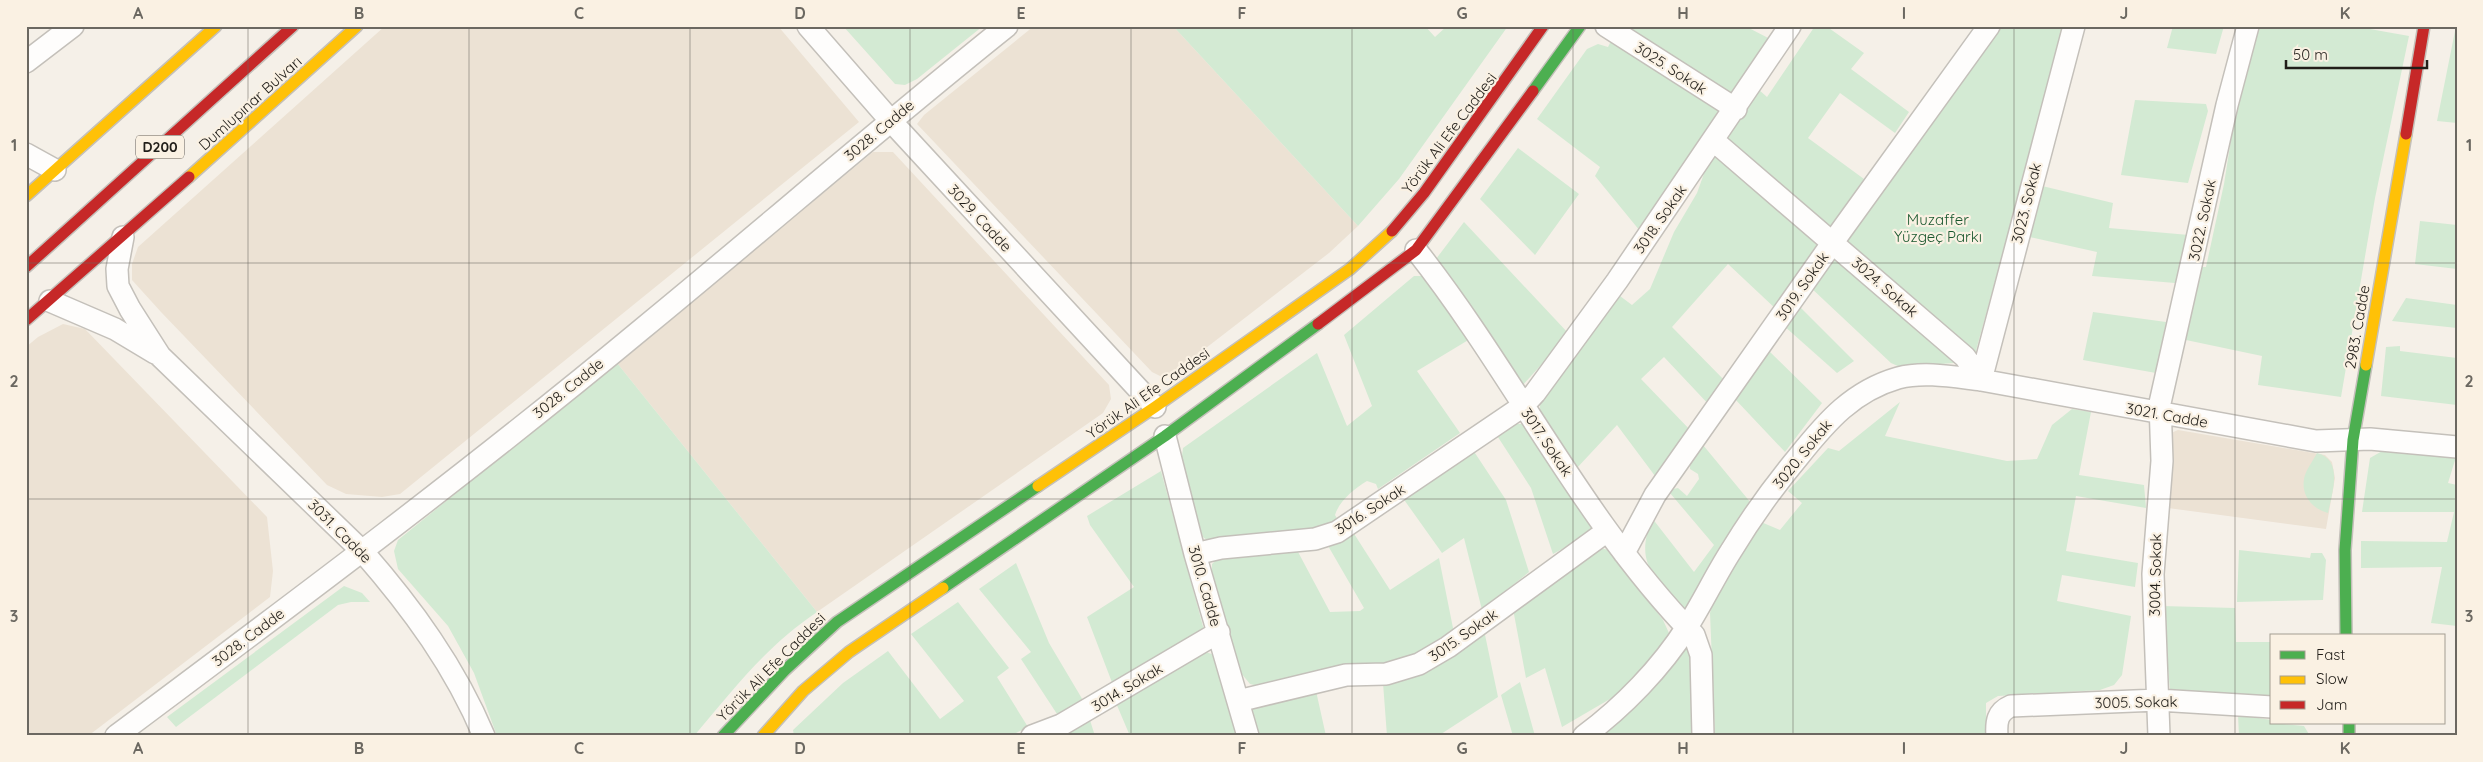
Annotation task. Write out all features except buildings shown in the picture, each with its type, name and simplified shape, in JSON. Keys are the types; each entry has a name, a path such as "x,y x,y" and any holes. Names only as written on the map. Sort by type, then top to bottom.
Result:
{"main road":[{"path":"26,196 216,26"},
{"name":"Dumlupınar Bulvarı","path":"26,267 293,26"},
{"name":"Dumlupınar Bulvarı","path":"26,320 123,237 357,26"},
{"name":"Yörük Ali Efe Caddesi","path":"770,733 803,691 849,652 1165,436 1376,284 1405,240 1430,185 1543,26"},
{"name":"Yörük Ali Efe Caddesi","path":"723,736 785,670 837,622 1155,407 1350,269 1405,240 1442,217 1580,26"},
{"name":"2983. Cadde","path":"2346,634 2344,570 2353,440 2424,26"}],"street":[{"path":"26,62 73,26"},
{"name":"3029. Cadde","path":"808,26 890,120 1155,407"},
{"name":"3028. Cadde","path":"116,736 363,552 641,330 890,120 1007,26"},
{"name":"3025. Sokak","path":"1606,26 1736,109"},
{"name":"3018. Sokak","path":"1523,406 1536,393 1606,297 1736,109 1790,26"},
{"name":"3019. Sokak","path":"1624,552 1655,496 1833,242 1989,26"},
{"name":"3023. Sokak","path":"1981,380 2074,26"},
{"name":"3022. Sokak","path":"2160,414 2160,403 2227,105 2248,26"},
{"name":"3024. Sokak","path":"1714,141 1965,357 1981,380"},
{"path":"26,154 55,170"},
{"name":"3031. Cadde","path":"123,237 117,269 118,286 130,309 160,356"},
{"name":"3017. Sokak","path":"1405,240 1453,298 1606,531 1697,641 1700,655 1703,736"},
{"name":"3031. Cadde","path":"50,301 115,329 160,356 363,552 422,625 458,683 484,736"},
{"name":"3020. Sokak","path":"1584,736 1646,680 1687,628 1730,551 1762,504 1838,411 1866,391 1899,378 1943,376 1981,380"},
{"name":"3021. Cadde","path":"1981,380 2316,441 2388,440 2457,447"},
{"name":"3016. Sokak","path":"1195,554 1221,548 1315,539 1337,532 1523,406"},
{"name":"3004. Sokak","path":"2159,736 2153,574 2162,461 2160,414"},
{"name":"3010. Cadde","path":"1165,436 1195,554 1248,736"},
{"name":"3015. Sokak","path":"1238,701 1346,676 1386,674 1419,664 1448,647 1606,531"},
{"name":"3014. Sokak","path":"1032,736 1069,721 1218,632"},
{"name":"3005. Sokak","path":"1997,736 1998,718 2001,712 2011,706 2158,700 2270,707"}],"shaded area":[{"path":"385,26 778,26 859,122 400,494 382,497 346,494 327,485 161,312 132,280 132,264 138,247"},
{"path":"1034,26 1173,26 1358,226 1329,253 1171,375 1164,378 1152,372 917,124 924,115"},
{"path":"873,152 893,152 1109,385 1111,399 1103,413 817,612 617,363"},
{"path":"63,324 85,329 267,517 273,571 270,597 88,736 26,736 26,347 38,337"},
{"path":"2178,430 2325,455 2332,462 2335,478 2326,529 2168,508 2171,433"}],"green space":[{"path":"843,26 983,26 917,79 905,85 895,84"},
{"path":"1173,26 1425,26 1435,37 1447,26 1508,26 1399,179 1358,226"},
{"path":"1623,26 1745,26 1772,40 1737,93 1728,93"},
{"path":"1815,26 1826,26 1864,53 1851,69 1909,112 1895,133 1840,93 1808,138 1864,179 1838,223 1829,228 1728,141 1727,138 1758,89 1767,97"},
{"name":"Muzaffer Yüzgeç Parkı","path":"2000,26 2063,26 2053,72 1975,354 1845,242 1845,236"},
{"path":"2173,26 2224,26 2216,54 2167,48"},
{"path":"2257,26 2353,26 2409,36 2375,198 2341,397 2258,385 2262,356 2186,340 2199,267 2206,267 2224,184 2240,82"},
{"path":"2457,26 2457,123 2437,121"},
{"path":"1612,39 1716,104 1719,112 1640,231 1595,176 1600,167 1537,119 1587,49 1598,44 1608,47"},
{"path":"2135,100 2206,104 2208,111 2188,183 2121,175"},
{"path":"1518,148 1579,194 1535,255 1480,199"},
{"path":"1717,154 1818,238 1819,247 1777,310 1728,264 1672,327 1729,385 1712,408 1664,357 1641,379 1693,433 1658,480 1617,425 1576,469 1540,416 1540,398 1620,296 1632,305 1650,289 1674,232 1697,193 1710,157"},
{"path":"2038,185 2113,203 2109,228 2189,235 2175,283 2092,276 2097,252 2025,236"},
{"path":"2420,221 2457,225 2457,269 2415,264"},
{"path":"1464,222 1569,334 1522,386 1436,259"},
{"path":"1834,254 1956,358 1954,363 1900,367 1891,363 1809,286"},
{"path":"1414,276 1426,276 1470,339 1417,371 1460,433 1378,489 1376,484 1367,481 1358,487 1340,505 1335,515 1338,520 1328,526 1312,530 1208,541 1203,537 1181,464 1183,448 1317,353 1347,426 1372,406 1344,335"},
{"path":"2406,298 2457,305 2457,328 2392,321"},
{"path":"1797,304 1854,361 1837,373 1783,325"},
{"path":"2093,312 2166,322 2156,373 2083,360"},
{"path":"2400,346 2400,351 2457,358 2457,405 2381,396 2386,347"},
{"path":"1769,351 1822,403 1785,452 1734,398"},
{"path":"617,363 817,612 798,625 766,654 694,736 497,736 474,673 448,626 398,569 394,551 398,540"},
{"path":"1900,402 1885,436 2007,461 2037,459 2052,425 2072,409 2091,412 2079,475 2144,485 2146,508 2076,496 2066,551 2138,563 2135,587 2062,575 2057,601 2131,616 2122,675 2114,685 2100,690 1998,696 1986,703 1986,736 1715,736 1710,613 1715,597 1761,522 1780,530 1802,503 1788,491 1828,448 1839,451"},
{"path":"1515,424 1524,424 1596,527 1586,536 1553,554 1531,488 1494,431"},
{"path":"1703,445 1751,503 1685,610 1679,606 1654,575 1646,557 1645,546 1652,518 1694,572 1714,545 1670,493 1673,489 1678,488 1687,496 1699,479 1698,474 1690,469 1690,462"},
{"path":"1471,447 1506,500 1529,572 1482,610 1464,538 1442,553 1400,494"},
{"path":"2384,450 2456,457 2448,483 2457,485 2457,626 2431,623 2442,567 2361,568 2361,541 2447,542 2454,512 2362,512 2370,458"},
{"path":"2317,453 2331,463 2333,470 2333,487 2328,513 2313,505 2304,491 2307,469"},
{"path":"1161,471 1204,630 1113,685 1087,617 1134,587 1090,525 1087,516"},
{"path":"1351,529 1390,590 1439,558 1454,633 1403,662 1258,686 1250,684 1241,673 1212,578 1212,564 1217,559 1297,550 1330,612 1360,611 1364,608 1327,544"},
{"path":"1600,548 1609,550 1663,620 1669,633 1664,644 1622,692 1562,727 1545,668 1526,678 1513,609"},
{"path":"2239,550 2310,558 2311,553 2322,553 2326,560 2323,600 2237,602"},
{"path":"1016,563 1049,643 1084,702 1057,714 1021,659 1031,652 979,589"},
{"path":"344,586 362,593 370,602 351,602 338,605 176,727 167,717"},
{"path":"958,602 1009,668 997,677 1028,727 1010,736 794,736 793,730 843,683 888,651 940,719 964,701 911,634"},
{"path":"2162,606 2235,608 2236,642 2270,642 2270,698 2170,689"},
{"path":"1484,630 1498,697 1438,736 1387,736 1383,683 1397,680 1424,669"},
{"path":"1682,648 1688,649 1690,654 1692,736 1590,736"},
{"path":"1206,652 1217,656 1240,736 1130,736 1116,703"},
{"path":"1520,682 1535,736 1513,736 1501,695"},
{"path":"1316,691 1326,736 1259,736 1251,703"},
{"path":"2238,715 2270,720 2270,724 2304,726 2310,736 2239,736"},
{"path":"1089,717 1095,736 1048,736"}],"traffic: fast":[{"path":"1533,91 1580,26"},
{"path":"943,588 1165,436 1318,324"},
{"path":"2346,634 2345,550 2353,440 2366,365"},
{"path":"723,736 785,670 837,622 1038,486"},
{"path":"2349,724 2349,736"}],"traffic: slow":[{"path":"26,196 216,26"},
{"path":"189,177 357,26"},
{"path":"2366,365 2406,134"},
{"path":"1038,486 1155,407 1350,269 1392,231"},
{"path":"763,736 803,691 849,652 943,588"}],"traffic: jam":[{"path":"26,267 293,26"},
{"path":"1392,231 1424,193 1543,26"},
{"path":"2406,134 2424,26"},
{"path":"1318,324 1416,250 1533,91"},
{"path":"26,320 189,177"}]}
